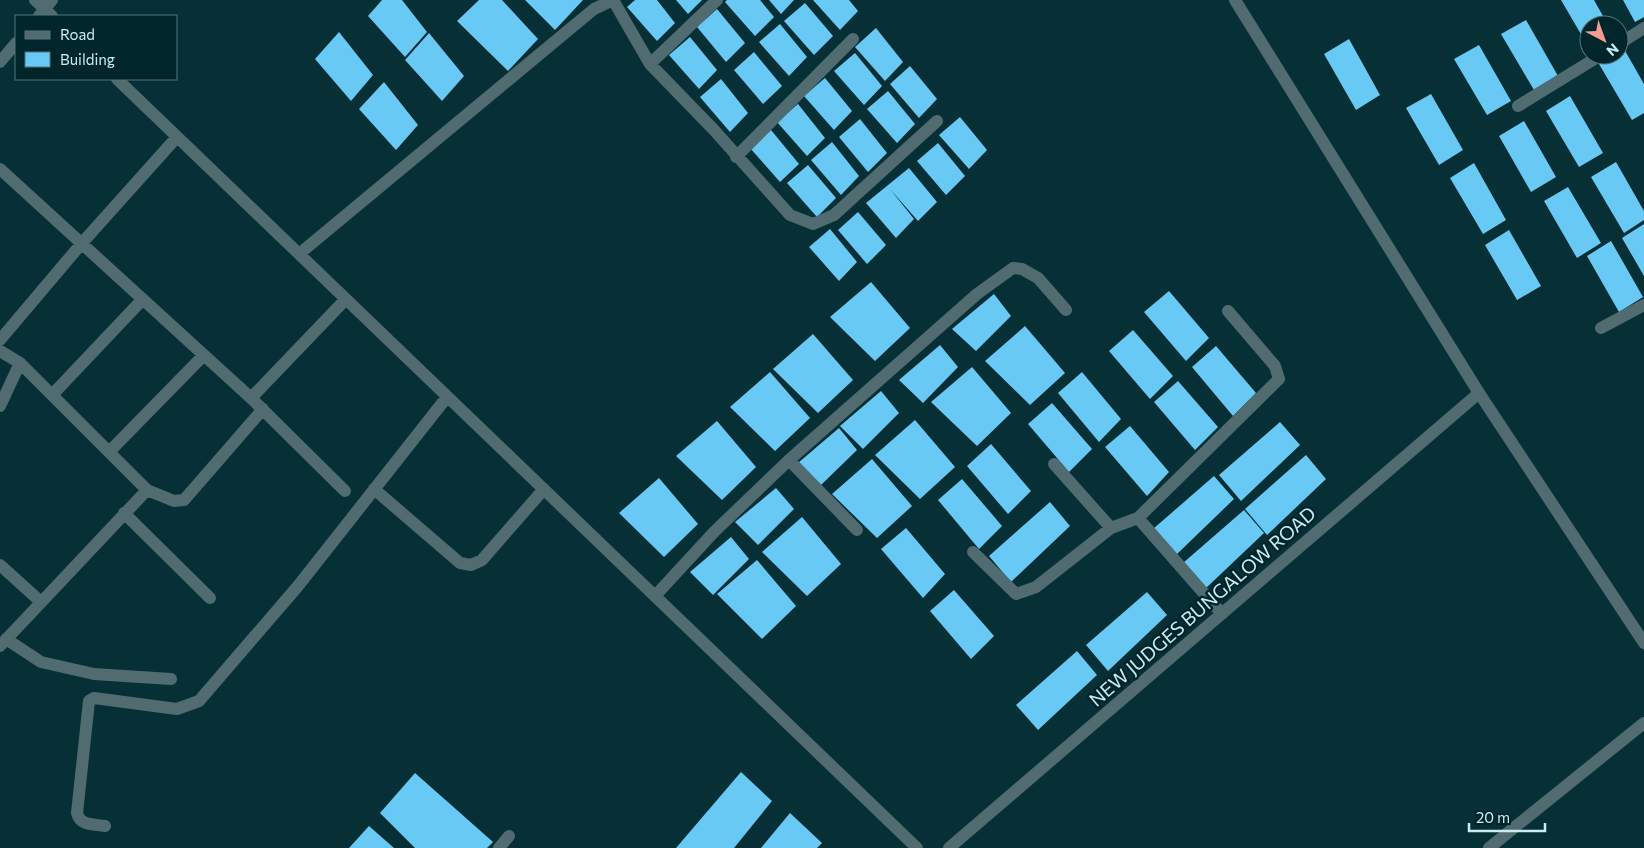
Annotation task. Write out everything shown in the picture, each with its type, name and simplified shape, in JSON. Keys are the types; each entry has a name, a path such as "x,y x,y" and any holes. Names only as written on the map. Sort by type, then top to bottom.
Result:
{"street":[{"path":"35,0 47,10"},
{"path":"299,254 594,9 605,2 614,0 650,64 714,130 736,157 790,215 813,224 834,215 937,121"},
{"path":"650,64 717,0"},
{"path":"1235,0 1479,393 1644,643"},
{"path":"1629,38 1644,28"},
{"path":"736,157 853,39"},
{"path":"0,62 15,44"},
{"path":"1518,106 1585,65"},
{"path":"117,80 917,848"},
{"path":"0,340 177,137"},
{"path":"0,169 251,398 345,491"},
{"path":"655,596 714,532 789,460 977,294 1013,268 1022,268 1038,278 1066,310"},
{"path":"52,394 143,299"},
{"path":"251,398 346,299"},
{"path":"1601,328 1644,305"},
{"path":"973,552 1016,594 1036,587 1111,528 1138,518 1279,379 1275,366 1228,311"},
{"path":"0,352 20,363 147,490 174,501 184,500 263,410"},
{"path":"109,452 204,355"},
{"path":"0,406 20,363"},
{"name":"NEW JUDGES BUNGALOW ROAD","path":"950,848 1479,393"},
{"path":"104,826 83,823 78,819 77,812 90,701 94,698 177,708 199,701 298,586 447,396"},
{"path":"789,460 856,530"},
{"path":"1054,464 1111,528"},
{"path":"374,489 460,564 470,565 482,560 544,489"},
{"path":"147,490 3,642 41,662 94,674 171,679"},
{"path":"124,513 210,598"},
{"path":"1138,518 1222,614"},
{"path":"0,565 41,602"},
{"path":"1489,848 1644,723"},
{"path":"499,848 509,836"}],"building":[{"path":"382,0 402,0 427,32 405,57 368,16"},
{"path":"479,0 502,0 538,39 508,71 457,21"},
{"path":"525,0 583,0 555,30"},
{"path":"635,0 657,0 675,23 657,41 627,7"},
{"path":"676,0 702,0 688,14"},
{"path":"727,0 760,0 774,17 755,36 725,2"},
{"path":"769,0 794,0 781,14"},
{"path":"813,0 849,0 858,11 840,30"},
{"path":"1561,0 1594,0 1602,15 1579,15 1579,31"},
{"path":"1623,0 1644,0 1644,17 1635,22"},
{"path":"805,3 833,36 814,55 784,21"},
{"path":"717,9 745,43 726,62 697,27"},
{"path":"1526,20 1558,76 1534,90 1501,34"},
{"path":"780,24 807,57 789,76 759,42"},
{"path":"876,28 903,62 885,81 855,47"},
{"path":"339,32 373,75 351,101 315,59"},
{"path":"429,33 464,76 442,101 405,60"},
{"path":"690,37 717,70 699,89 669,55"},
{"path":"1349,39 1380,95 1356,110 1324,54"},
{"path":"1479,45 1511,101 1487,115 1454,59"},
{"path":"754,52 782,86 763,104 734,70"},
{"path":"855,53 882,86 864,105 834,71"},
{"path":"1629,58 1644,84 1644,113 1632,120 1600,65 1629,65"},
{"path":"910,66 937,99 919,118 890,84"},
{"path":"825,78 852,111 834,130 804,96"},
{"path":"721,79 748,113 730,132 700,97"},
{"path":"384,82 418,125 396,150 359,109"},
{"path":"888,91 915,124 897,143 867,109"},
{"path":"1431,94 1463,150 1439,165 1406,108"},
{"path":"1570,96 1603,153 1579,167 1546,111"},
{"path":"798,104 825,138 807,156 777,122"},
{"path":"960,117 987,150 969,169 939,135"},
{"path":"860,119 887,153 868,172 839,137"},
{"path":"1524,121 1556,177 1531,192 1499,136"},
{"path":"771,130 799,164 780,182 750,148"},
{"path":"832,142 859,176 841,195 811,160"},
{"path":"938,143 965,176 946,195 917,161"},
{"path":"1616,162 1644,211 1644,220 1624,233 1591,177"},
{"path":"1474,163 1506,220 1483,234 1450,178"},
{"path":"808,165 836,198 817,217 787,183"},
{"path":"909,168 937,202 918,221 890,189 914,219 896,238 866,203"},
{"path":"1568,187 1601,243 1577,258 1544,201"},
{"path":"858,212 886,245 867,264 838,230"},
{"path":"1644,224 1644,276 1622,238"},
{"path":"830,229 857,262 839,281 809,247"},
{"path":"1509,230 1541,286 1517,300 1485,245"},
{"path":"1611,241 1643,297 1619,312 1587,256"},
{"path":"871,282 910,328 875,361 830,317"},
{"path":"1169,291 1209,338 1186,361 1144,312"},
{"path":"994,294 1011,316 976,351 952,329"},
{"path":"1025,326 1065,373 1030,405 985,361"},
{"path":"1133,330 1173,376 1150,399 1109,351"},
{"path":"813,334 853,380 818,413 773,369"},
{"path":"940,345 958,367 923,403 899,380"},
{"path":"1216,346 1256,393 1233,416 1192,367"},
{"path":"972,367 1011,413 977,446 931,402"},
{"path":"770,372 810,418 775,451 730,407"},
{"path":"1082,372 1121,419 1099,442 1058,393"},
{"path":"1178,381 1218,427 1195,450 1154,402"},
{"path":"881,391 899,413 863,449 840,426"},
{"path":"1052,403 1092,449 1069,472 1028,424"},
{"path":"915,420 955,467 920,499 875,455"},
{"path":"717,421 756,467 722,500 676,456"},
{"path":"1280,422 1300,445 1241,501 1219,475"},
{"path":"1130,426 1169,472 1147,496 1105,447"},
{"path":"839,428 857,450 821,485 798,463"},
{"path":"991,444 1031,491 1008,514 967,466"},
{"path":"1306,455 1326,479 1267,535 1245,509"},
{"path":"872,459 912,506 877,538 832,494"},
{"path":"1214,476 1234,499 1176,555 1153,529"},
{"path":"659,478 698,524 664,557 619,513"},
{"path":"962,479 1002,526 979,549 938,500"},
{"path":"776,488 794,509 758,545 735,522"},
{"path":"1050,502 1070,526 1011,582 989,556"},
{"path":"1244,510 1264,533 1205,589 1183,563"},
{"path":"802,517 841,564 807,596 762,552"},
{"path":"906,528 945,574 923,598 881,549"},
{"path":"731,537 749,559 713,595 690,572"},
{"path":"757,560 796,606 762,639 717,594"},
{"path":"954,590 994,636 971,659 930,611"},
{"path":"1147,592 1167,615 1108,671 1086,645"},
{"path":"1077,651 1097,675 1038,730 1016,705"},
{"path":"741,772 772,801 734,848 676,848"},
{"path":"415,773 493,842 487,848 415,848 380,813"},
{"path":"790,813 822,843 817,848 761,848"},
{"path":"369,826 394,848 349,848"}]}
